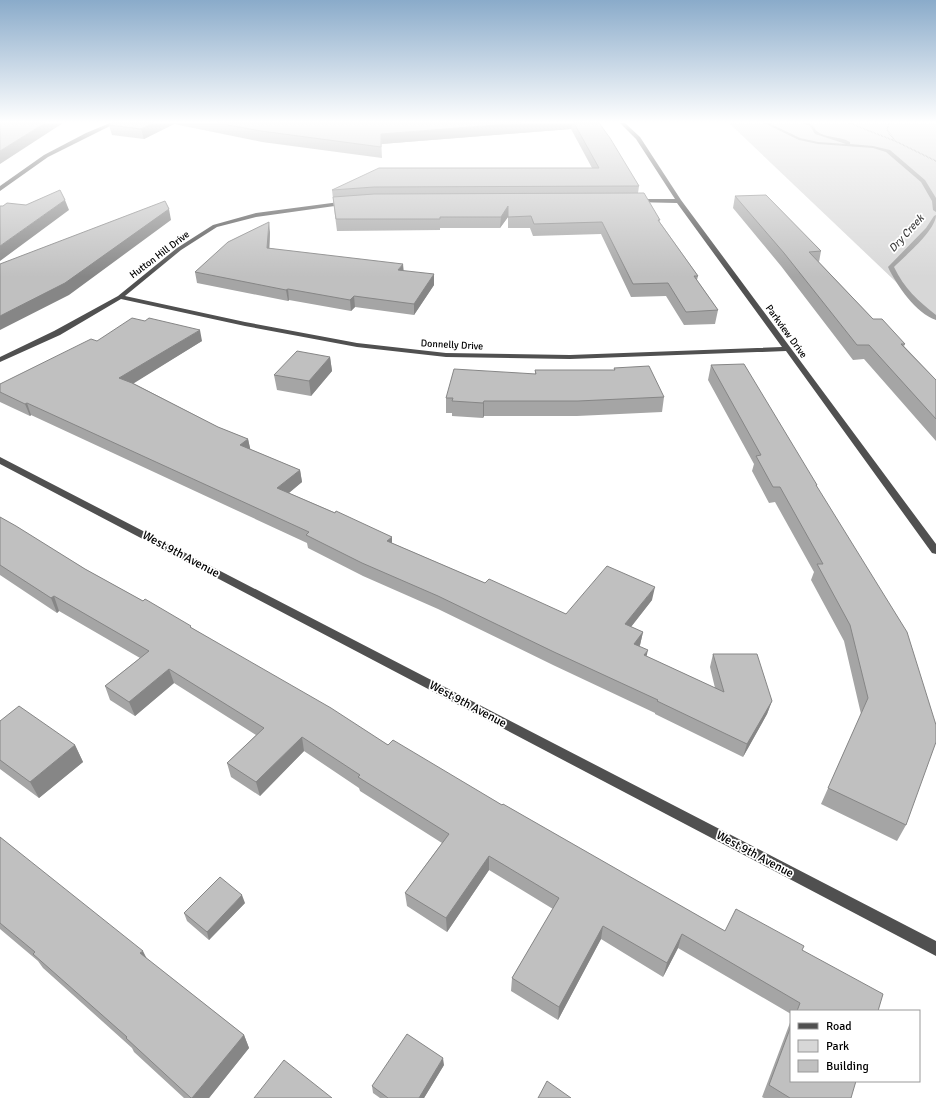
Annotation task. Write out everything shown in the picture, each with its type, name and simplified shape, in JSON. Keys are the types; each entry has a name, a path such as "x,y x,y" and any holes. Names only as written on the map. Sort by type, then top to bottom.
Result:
{"street":[{"path":"0,189 21,174"},
{"name":"Parkview Drive","path":"662,174 679,201 936,551"},
{"path":"0,183 8,184"},
{"path":"631,201 679,201"},
{"name":"Hutton Hill Drive","path":"0,360 57,333 120,297 179,249 215,226 256,215 354,203"},
{"name":"Donnelly Drive","path":"120,297 245,324 357,345 446,355 570,357 789,349"},
{"name":"West 9th Avenue","path":"0,460 936,949"}],"green space":[{"path":"783,174 936,174 936,320"}],"building":[{"path":"366,174 632,174 639,186 374,187 332,190"},
{"path":"60,190 65,200 0,246 0,206 7,203 26,205"},
{"path":"644,193 660,220 658,220 698,276 694,276 718,310 686,312 668,283 633,284 602,222 534,224 531,216 508,217 508,206 501,217 440,217 440,219 336,219 333,197 374,194"},
{"path":"766,195 821,251 809,252 873,319 882,319 905,344 901,344 936,380 936,419 869,345 857,345 784,253 735,196"},
{"path":"165,201 169,209 65,283 0,316 0,264"},
{"path":"269,222 267,248 403,264 398,270 434,274 414,304 354,296 350,300 288,289 286,290 195,272 228,242"},
{"path":"132,318 145,321 149,318 200,330 119,378 132,383 218,427 248,439 240,445 300,470 277,488 335,513 336,511 392,537 387,541 485,583 489,579 566,614 607,566 655,587 625,624 643,632 634,644 648,650 644,655 724,692 713,654 757,654 772,701 747,744 657,701 658,700 438,596 362,563 306,535 309,532 0,392 0,384 91,339 97,341"},
{"path":"297,351 330,357 309,381 274,375"},
{"path":"744,364 816,485 907,632 936,725 936,742 906,825 828,788 868,698 850,625 817,564 823,564 780,487 773,487 756,456 761,455 711,365"},
{"path":"649,366 664,397 578,401 484,401 483,403 452,401 453,398 446,398 454,369 536,374 535,370 615,370 614,368"},
{"path":"0,517 85,569 143,601 145,599 191,626 190,627 331,708 388,745 393,740 502,805 503,804 725,931 736,909 804,946 802,950 883,994 878,1010 797,1010 800,1003 682,934 667,963 603,926 559,1007 512,978 559,898 489,856 446,918 405,893 449,834 358,777 360,775 302,737 256,782 227,763 264,728 169,669 129,702 105,686 149,651 54,596 51,598 0,565"},
{"path":"19,706 75,745 30,782 0,760 0,721"},
{"path":"0,837 143,951 140,953 244,1035 192,1098 126,1038 127,1037 33,954 35,952 0,923"},
{"path":"220,877 242,895 207,932 184,913"},
{"path":"790,1029 790,1082 856,1082 851,1098 790,1098 769,1085"},
{"path":"407,1034 443,1058 419,1098 388,1098 372,1086"},
{"path":"284,1060 332,1098 254,1098"},
{"path":"547,1081 571,1098 538,1098"}],"waterway":[{"name":"Dry Creek","path":"915,174 923,181 935,201 936,210"},
{"name":"Dry Creek","path":"936,217 928,229 891,267 895,276 909,296 936,318"}]}
